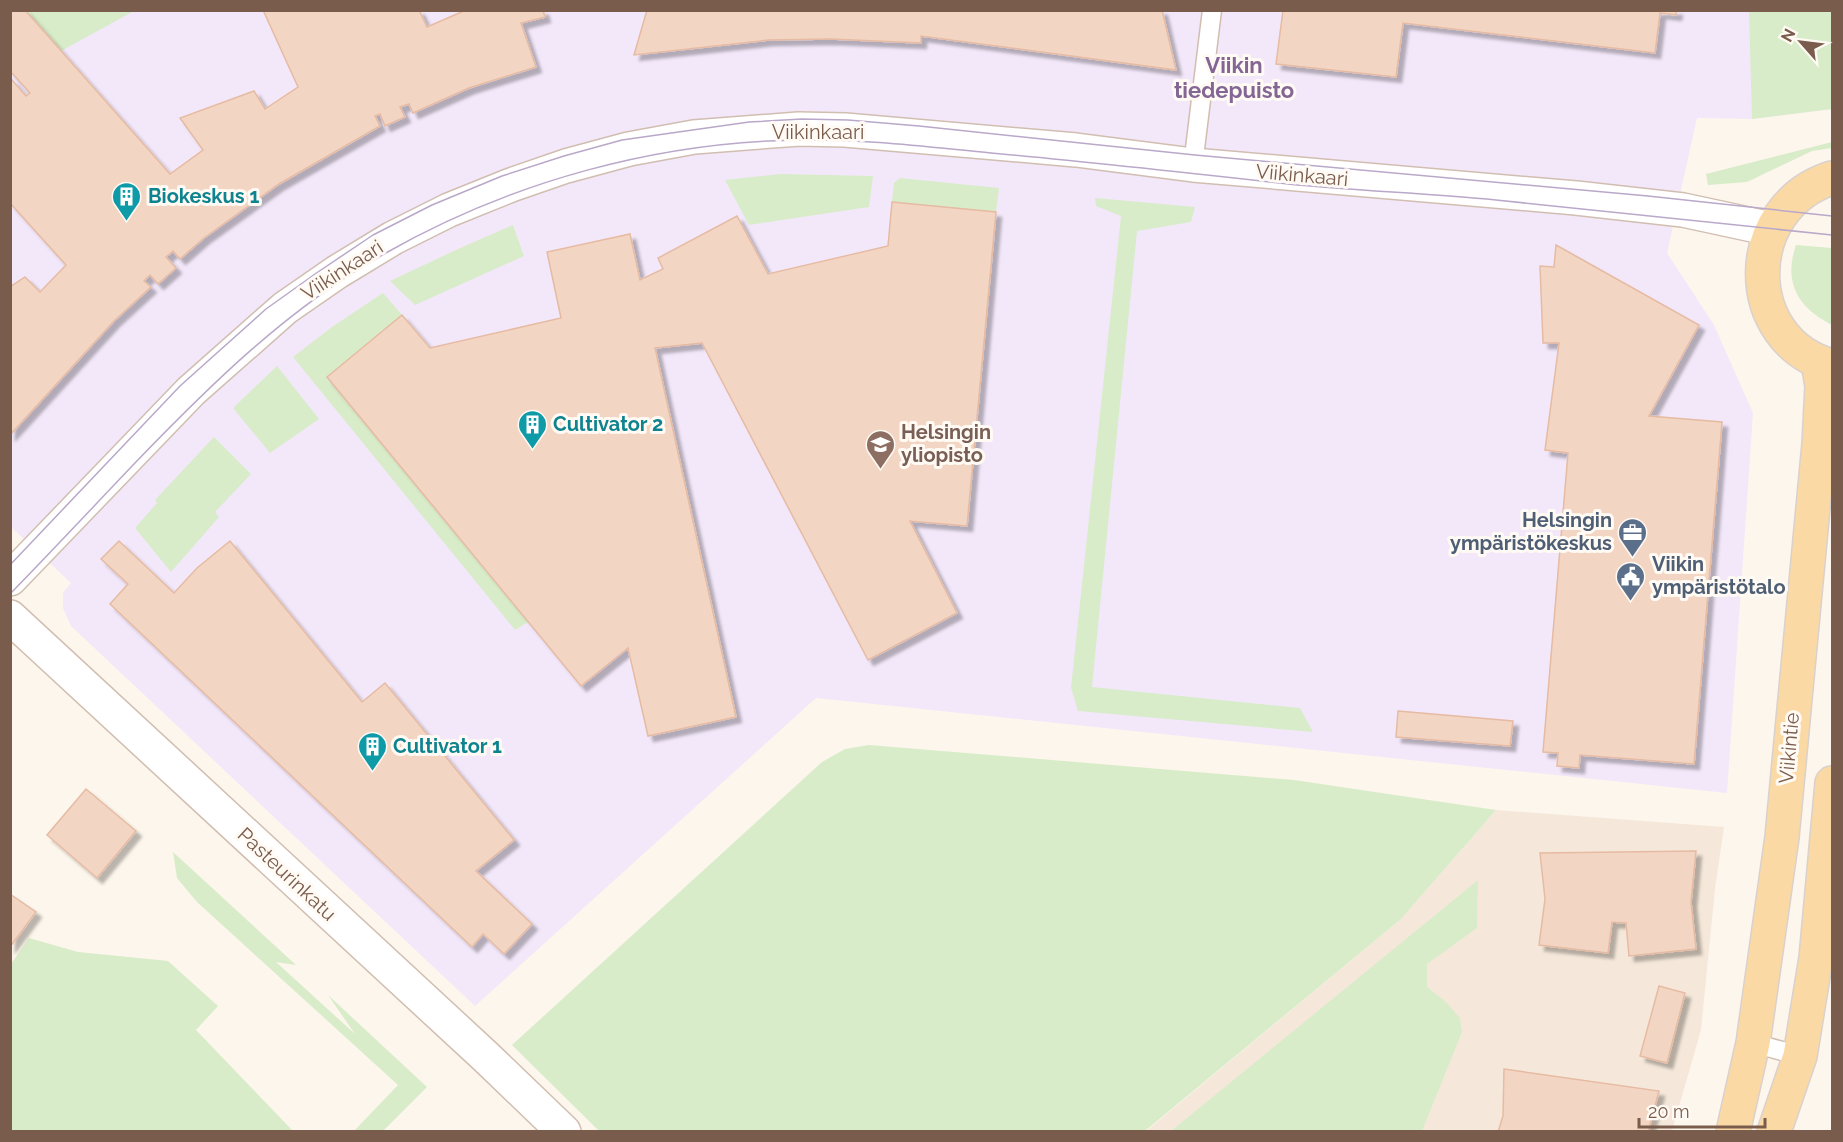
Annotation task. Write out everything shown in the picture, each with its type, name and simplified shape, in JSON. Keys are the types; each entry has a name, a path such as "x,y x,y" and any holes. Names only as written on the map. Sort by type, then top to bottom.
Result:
{"main road":[{"path":"1826,364 1793,345 1775,322 1764,294 1762,264 1771,229 1782,212 1793,199 1816,183 1833,178"},
{"name":"Viikintie","path":"1733,1131 1753,1043 1782,837 1819,444 1822,386 1826,364"},
{"path":"1774,1131 1800,1056 1816,958 1833,783"}],"street":[{"name":"Viikinkaari","path":"10,579 191,391 285,308 337,272 393,238 450,210 566,166 628,149 694,137 799,129 845,130 1076,150 1193,165 1597,200 1683,210 1771,229"},
{"name":"Pasteurinkatu","path":"10,617 564,1131"}],"lane":[{"path":"1193,165 1212,10"},
{"path":"1753,1043 1800,1056"}],"shaded area":[{"name":"Helsingin yliopisto","path":"10,11 1832,11 1832,109 1752,119 1697,118 1667,253 1714,325 1753,413 1727,793 816,698 475,1006 71,626 63,608 63,593 71,583 11,527"},
{"path":"1496,810 1724,827 1715,889 1701,1030 1672,1131 1145,1132 1401,919"}],"green space":[{"path":"25,11 134,11 61,51"},
{"path":"1749,11 1832,11 1832,109 1752,119"},
{"path":"1832,142 1832,148 1812,151 1747,182 1708,185 1706,174"},
{"path":"781,174 873,176 869,207 749,225 725,180"},
{"path":"900,178 999,188 996,212 892,202 894,183"},
{"path":"1095,198 1195,207 1191,222 1137,231 1092,687 1300,708 1313,732 1078,711 1071,688 1121,216 1096,206"},
{"path":"513,225 524,256 415,305 390,281 458,249"},
{"path":"1796,245 1832,248 1832,325 1810,311 1796,293 1791,271"},
{"path":"383,293 402,315 327,378 528,622 515,630 293,357 332,327"},
{"path":"277,366 319,419 270,453 233,408"},
{"path":"214,437 251,474 215,512 219,517 171,572 135,528 157,503 155,500"},
{"path":"869,745 1294,780 1496,810 1401,919 1145,1131 599,1131 512,1045 822,762 845,749"},
{"path":"173,852 296,965 276,962 355,1034 328,995 427,1087 383,1131 354,1131 398,1085 197,902 177,878"},
{"path":"1478,880 1477,928 1427,964 1427,987 1446,1002 1460,1018 1462,1032 1422,1131 1171,1131"},
{"path":"29,938 78,952 168,961 218,1006 196,1030 293,1131 11,1131 11,964"}],"building":[{"name":"Biokeskus 1","path":"10,10 25,10 170,174 203,150 180,118 254,91 265,109 298,87 263,10 419,10 427,27 466,10 543,10 545,17 521,23 536,67 469,88 413,113 409,104 400,107 405,117 385,126 380,114 375,116 380,126 279,184 204,238 180,259 173,251 166,257 176,268 158,284 150,275 144,281 151,287 114,321 10,435 10,287 25,277 40,292 66,265 10,203 10,81 12,80 26,96 30,93 10,71"},
{"path":"647,10 1162,10 1176,70 921,36 921,43 831,39 769,40 634,55"},
{"path":"1283,10 1677,10 1676,15 1660,13 1655,53 1403,23 1396,77 1276,64"},
{"name":"Cultivator 2","path":"892,202 996,212 967,526 910,521 957,613 868,660 702,343 655,348 736,717 648,736 628,648 581,686 327,377 402,315 430,348 561,318 547,252 630,234 640,280 663,269 658,258 737,216 768,274 888,246"},
{"name":"Viikin ympäristötalo","path":"1556,245 1699,325 1649,416 1722,422 1694,764 1580,755 1579,768 1557,766 1558,753 1543,752 1568,453 1545,450 1559,343 1543,343 1540,266 1554,267"},
{"name":"Cultivator 1","path":"119,541 174,593 197,568 230,541 362,702 385,683 514,840 476,871 532,924 504,954 483,934 472,947 110,604 128,584 101,559"},
{"path":"1398,711 1513,721 1510,746 1396,737"},
{"path":"86,789 136,831 97,878 47,835"},
{"path":"1696,851 1691,902 1696,949 1629,956 1626,923 1612,922 1608,953 1539,945 1545,899 1540,853"},
{"path":"10,894 36,912 10,947"},
{"path":"1659,986 1685,993 1667,1063 1640,1056"},
{"path":"1504,1069 1659,1091 1648,1132 1498,1132 1503,1116"}],"tram line":[{"path":"10,565 180,386 266,309 315,274 373,235 432,205 502,176 622,140 749,122 802,119 848,120 1195,155 1648,196 1832,216"},
{"path":"10,594 192,405 283,323 315,298 384,254 432,228 482,206 586,170 640,158 694,148 749,142 803,140 873,142 1314,186 1496,200 1832,235"}],"place":[{"name":"Biokeskus 1","path":"127,222"},
{"name":"Cultivator 2","path":"532,450"},
{"name":"Helsingin yliopisto","path":"880,470"},
{"name":"Helsingin ympäristökeskus","path":"1633,558"},
{"name":"Viikin ympäristötalo","path":"1631,602"},
{"name":"Cultivator 1","path":"372,772"}],"district":[{"name":"Viikin tiedepuisto","path":"1234,78"}]}
